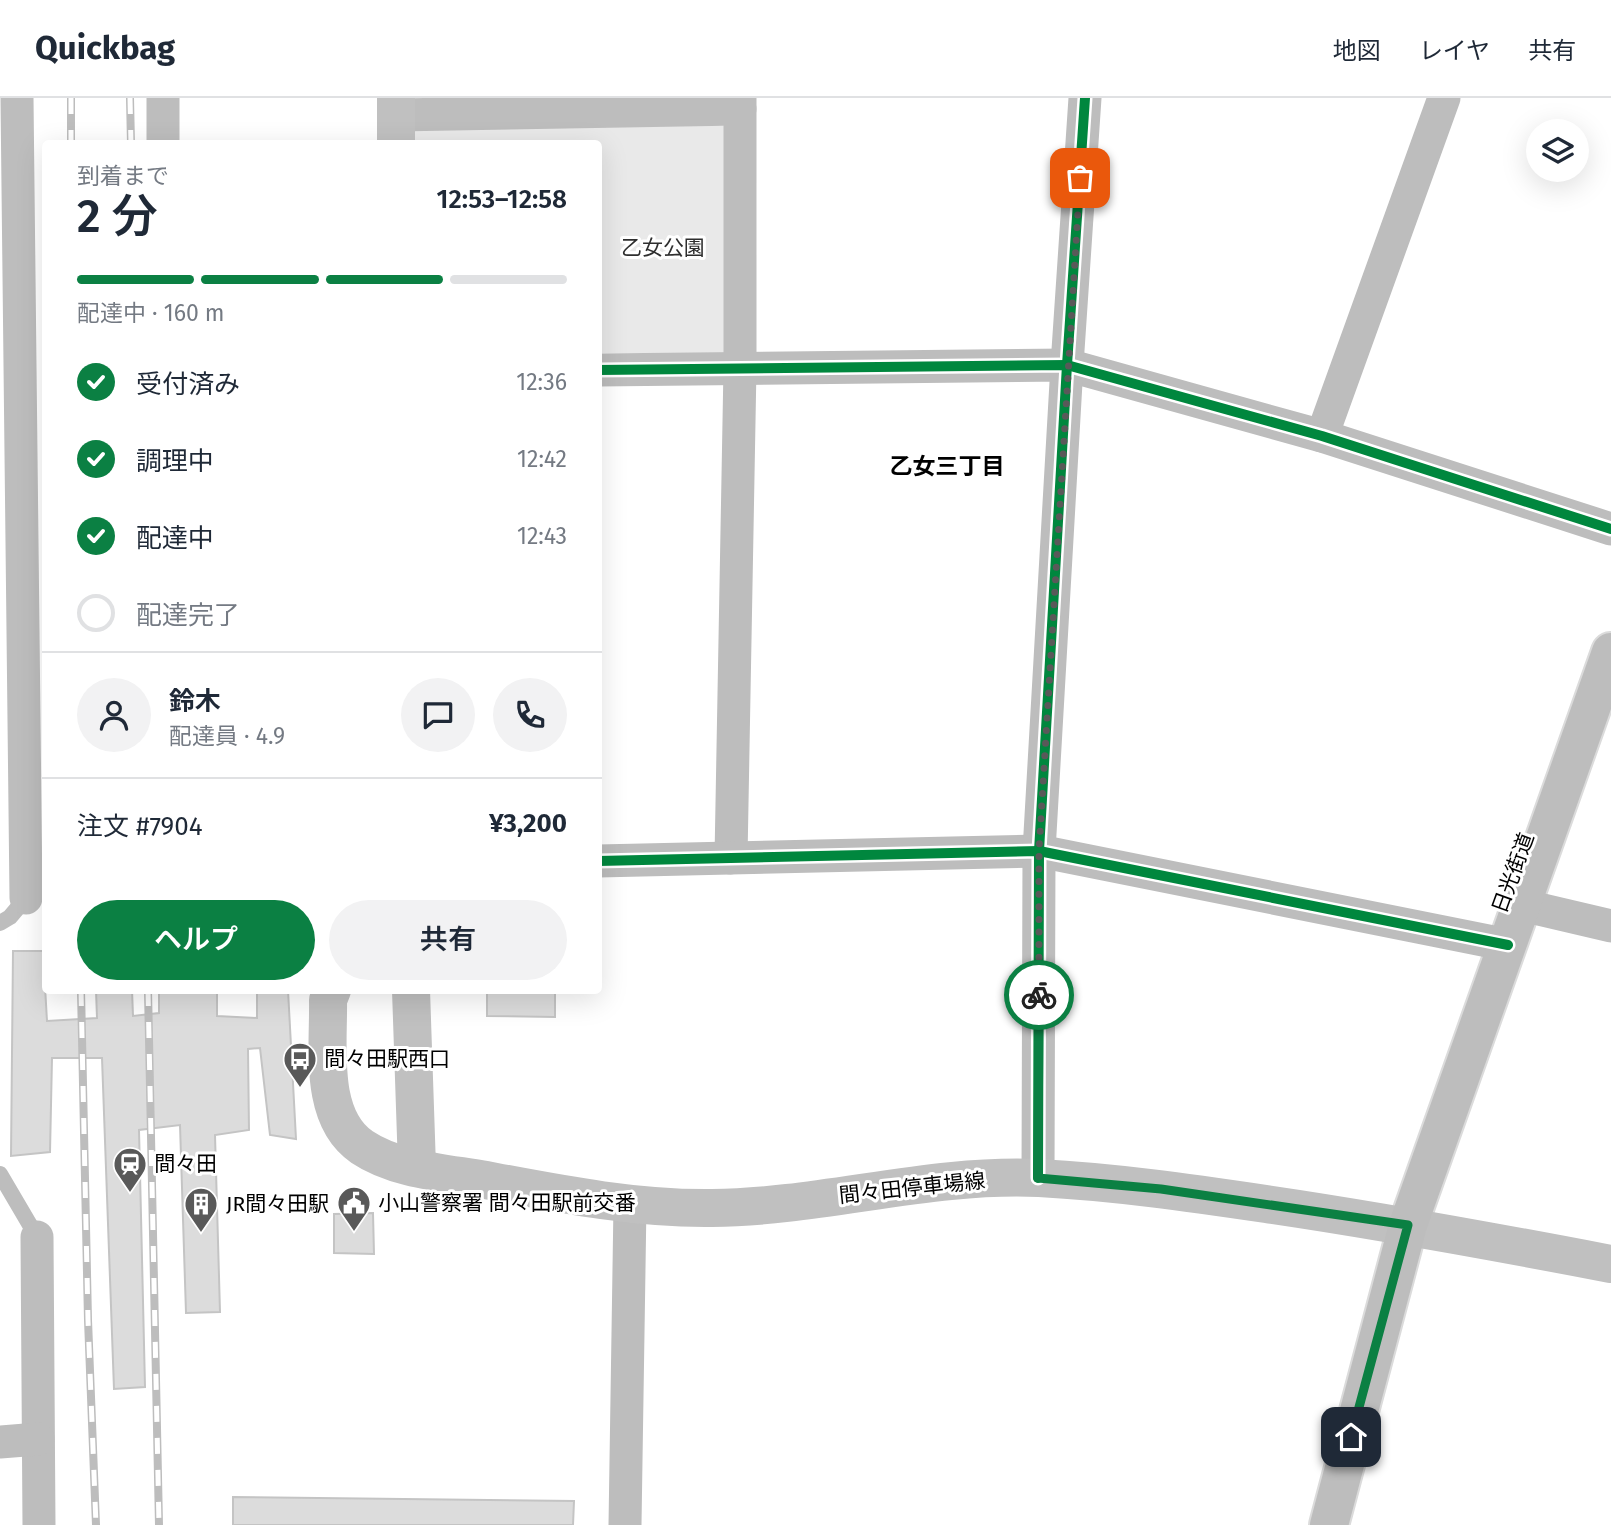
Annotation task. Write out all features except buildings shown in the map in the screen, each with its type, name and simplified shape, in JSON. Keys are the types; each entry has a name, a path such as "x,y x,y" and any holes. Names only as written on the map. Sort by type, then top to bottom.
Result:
{"highway":[{"name":"日光街道","path":"1329,1525 1408,1225 1611,652"}],"main road":[{"name":"間々田停車場線","path":"330,994 328,1000 331,1095 342,1125 359,1145 381,1157 417,1167 630,1204 713,1208 816,1198 961,1178 1038,1178 1161,1189 1408,1225 1611,1264"},
{"path":"411,994 417,1167"}],"street":[{"path":"17,98 11,682 26,898"},
{"path":"163,98 163,140"},
{"path":"1038,1178 1039,851 1085,98"},
{"path":"1322,436 1444,98"},
{"path":"396,119 740,103 740,367 731,858"},
{"path":"602,370 1067,365 1322,436 1611,528"},
{"path":"602,861 1039,851 1508,945"},
{"path":"1522,905 1611,926"},
{"path":"625,1525 630,1204"},
{"path":"37,1237 39,1525"},
{"path":"0,1442 38,1439"}],"lane":[{"path":"0,923 10,917 26,898"},
{"path":"0,1174 37,1237"}],"green space":[{"name":"乙女公園","path":"414,125 728,126 728,353 602,353 602,140 414,140"}],"railway":[{"path":"71,98 71,140"},
{"path":"130,98 131,140"},
{"path":"81,994 88,1320 96,1525"},
{"path":"148,994 159,1525"}],"cycle path":[{"path":"1038,1178 1039,851 1085,98"},
{"path":"602,370 1067,365 1322,436 1611,529"},
{"path":"602,861 1039,851 1508,945"}],"way so far":[{"path":"1039,995 1039,851 1080,178"}],"place":[{"name":"間々田駅西口","path":"300,1089"},
{"name":"間々田","path":"130,1194"},
{"name":"小山警察署 間々田駅前交番","path":"354,1233"},
{"name":"JR間々田駅","path":"201,1234"}],"district":[{"name":"乙女三丁目","path":"947,466"}],"route":[{"path":"1039,995 1038,1178 1161,1189 1408,1225 1351,1437"}]}
